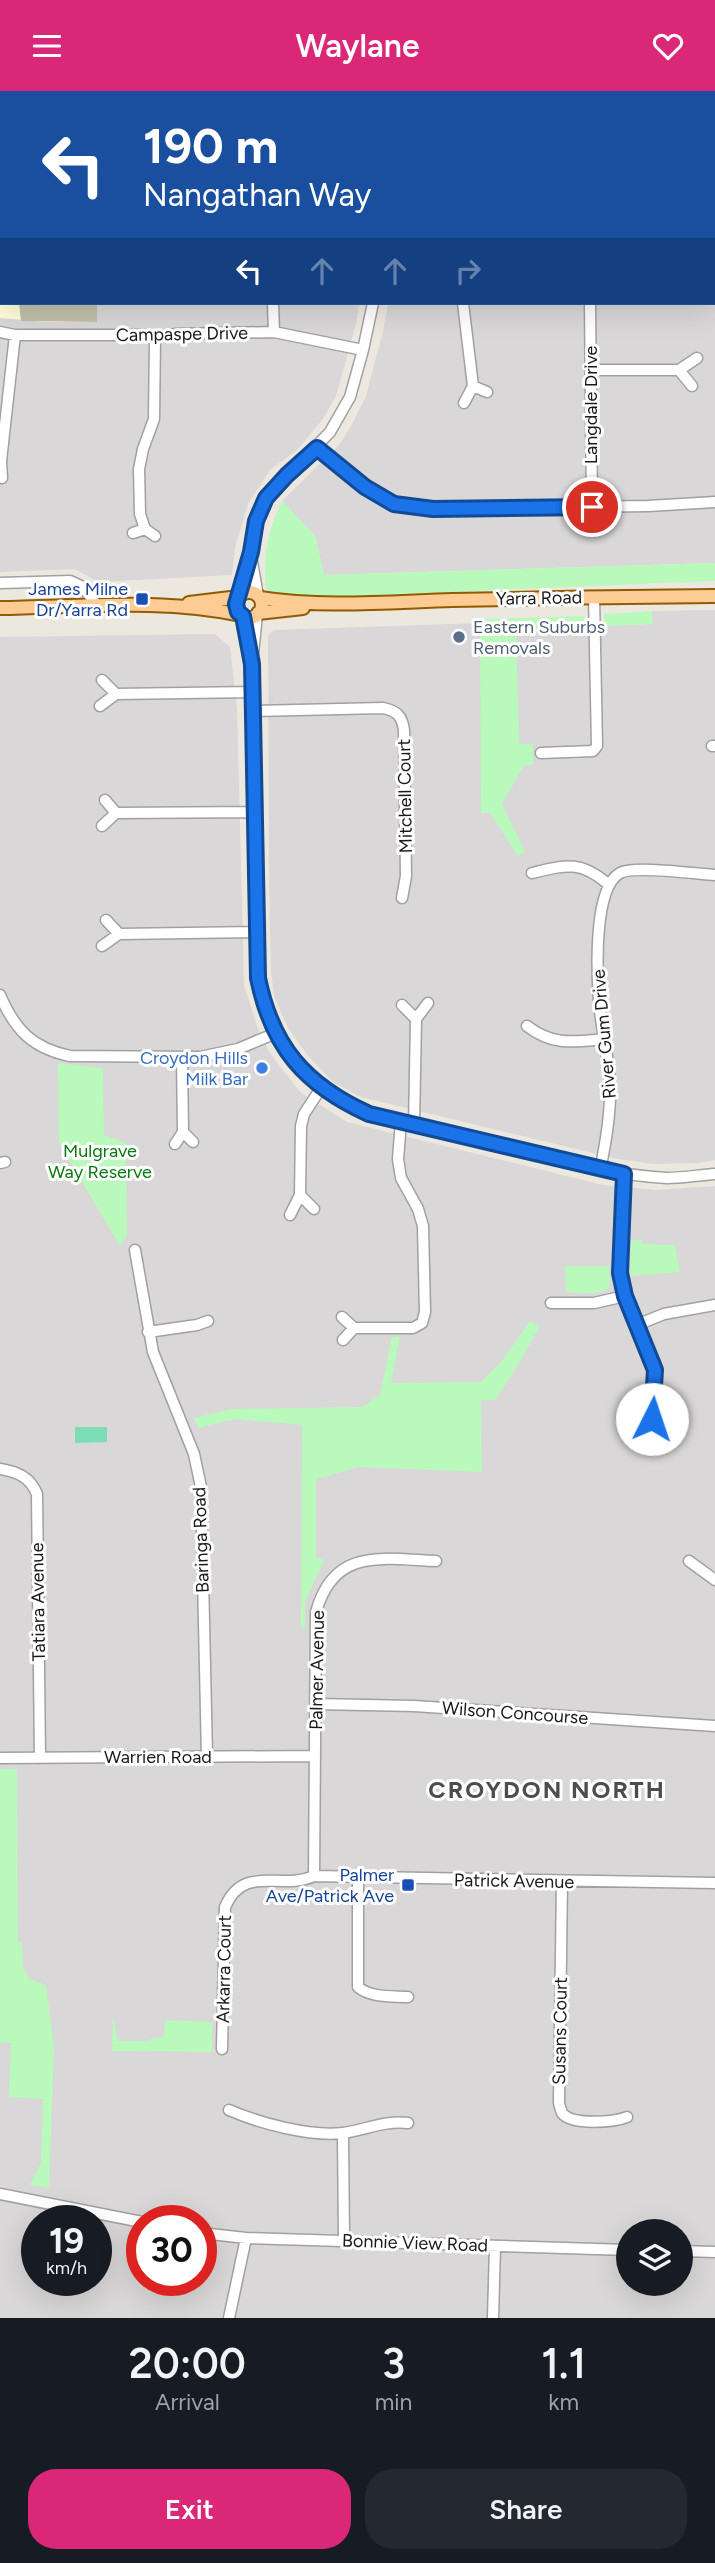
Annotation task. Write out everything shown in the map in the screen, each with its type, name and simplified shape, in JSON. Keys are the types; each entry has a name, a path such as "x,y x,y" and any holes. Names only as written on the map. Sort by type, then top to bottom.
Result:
{"main road":[{"path":"0,608 165,606 222,611 250,617 258,614 262,604 259,597 251,592 165,606"},
{"path":"239,596 237,608 242,615"},
{"name":"Yarra Road","path":"259,597 284,601 363,602 715,596"},
{"name":"Yarra Road","path":"258,614 363,602"}],"street":[{"path":"273,305 274,332"},
{"path":"239,596 256,521 266,498 317,448 330,432 350,397 373,305"},
{"path":"463,305 473,386 464,403"},
{"name":"Langdale Drive","path":"590,305 592,507"},
{"name":"Campaspe Drive","path":"0,332 15,335 155,337 176,334 274,332 363,350"},
{"path":"2,478 1,461 15,335"},
{"path":"155,337 154,419 139,470 140,515 145,529 155,536"},
{"path":"591,370 679,370 697,358"},
{"path":"679,370 692,386"},
{"path":"473,386 487,391"},
{"path":"317,448 365,487 394,504 433,509 715,502"},
{"path":"133,533 145,529"},
{"path":"251,552 259,597"},
{"path":"0,583 70,581 83,587 98,607"},
{"path":"541,753 593,751 597,747 594,597"},
{"path":"258,614 252,664 258,978 265,1008 293,1061 342,1102 369,1114 600,1170 670,1178 715,1174"},
{"path":"242,615 252,664"},
{"path":"102,680 116,694"},
{"path":"100,706 116,694 253,692"},
{"name":"Mitchell Court","path":"253,711 383,708 400,717 404,730 406,876 402,898"},
{"path":"105,800 116,813"},
{"path":"102,826 116,813 255,812"},
{"path":"532,873 575,866 586,868 608,884 620,873 636,870 715,875"},
{"name":"River Gum Drive","path":"600,1170 610,1106 610,1084 598,999 598,952 603,899 608,884"},
{"path":"106,920 119,933"},
{"path":"102,946 119,933 257,932"},
{"path":"0,996 9,1017 19,1030 50,1052 90,1057 182,1057 227,1052 276,1033"},
{"path":"414,1125 416,1019 428,1003"},
{"path":"402,1005 416,1019"},
{"path":"527,1026 540,1036 552,1040 574,1042 604,1038"},
{"path":"175,1145 183,1132 182,1057"},
{"path":"290,1215 299,1195 301,1126 304,1114 321,1087"},
{"path":"342,1317 354,1328 413,1328 422,1322 425,1312 423,1226 418,1209 401,1178 398,1159 401,1121"},
{"path":"183,1132 193,1142"},
{"path":"624,1174 620,1273 625,1296 639,1324 655,1370 652,1419"},
{"path":"299,1195 314,1209"},
{"name":"Baringa Road","path":"135,1250 148,1332 161,1374 194,1454 201,1487 206,1757"},
{"path":"551,1303 594,1303 625,1296"},
{"path":"639,1324 664,1314 715,1304"},
{"path":"148,1332 208,1321"},
{"path":"343,1340 354,1328"},
{"name":"Tatiara Avenue","path":"0,1469 25,1476 37,1494 40,1758"},
{"name":"Palmer Avenue","path":"314,1876 316,1612 321,1594 330,1579 345,1566 362,1560 436,1561"},
{"path":"689,1561 715,1580"},
{"name":"Wilson Concourse","path":"316,1704 414,1706 715,1726"},
{"name":"Warrien Road","path":"0,1758 315,1756"},
{"name":"Patrick Avenue","path":"314,1876 715,1883"},
{"name":"Arkarra Court","path":"222,2049 225,1906 228,1900 252,1880 300,1880 314,1876"},
{"path":"358,1878 358,1987 372,1994 408,1997"},
{"name":"Susans Court","path":"562,1881 559,2103 562,2113 578,2120 616,2121 627,2117"},
{"path":"229,2110 248,2118 303,2130 343,2133 375,2124 396,2121 408,2123"},
{"path":"343,2133 344,2240"},
{"path":"0,2195 126,2218"},
{"name":"Bonnie View Road","path":"217,2235 246,2238 616,2249"},
{"path":"229,2318 246,2238"},
{"path":"493,2318 495,2246"},
{"path":"693,2251 715,2252"}],"shaded area":[{"path":"0,305 359,305 336,396 323,419 297,450 270,470 248,504 235,547 232,575 98,582 75,569 0,572"},
{"path":"0,305 97,305 97,322 46,322 0,318"},
{"path":"19,305 97,305 97,322 21,321"},
{"path":"388,305 715,305 715,563 324,575 315,536 282,501 339,445 350,428 366,396"},
{"path":"715,610 715,1160 654,1164 618,1159 361,1097 334,1083 309,1057 288,1028 274,996 269,882 268,635 274,630 480,623 516,628 652,624 652,611"},
{"path":"215,634 230,647 237,708 244,985 258,1029 269,1052 301,1093 347,1122 603,1185 656,1190 715,1186 715,2318 0,2318 0,637"}],"green space":[{"path":"282,501 315,536 324,575 715,563 715,581 324,597 291,595 266,590 267,544"},
{"path":"652,611 653,624 604,626 604,614"},
{"path":"584,616 584,627 516,628 519,744 533,744 533,765 524,765 502,804 525,852 518,856 490,813 481,813 480,619"},
{"name":"Mulgrave Way Reserve","path":"58,1063 103,1068 104,1135 126,1143 127,1236 120,1246 59,1143"},
{"path":"631,1240 642,1240 643,1244 675,1245 680,1272 630,1276"},
{"path":"565,1266 609,1266 610,1284 598,1293 566,1292"},
{"path":"530,1321 540,1326 515,1370 495,1400 481,1400 482,1472 359,1467 316,1479 316,1557 324,1560 305,1602 305,1628 301,1628 302,1425 234,1419 198,1428 194,1418 231,1409 362,1407 380,1395 392,1337 400,1337 391,1383 481,1382 501,1362"},
{"path":"75,1427 107,1427 107,1442 75,1443"},
{"path":"0,1769 17,1769 18,1942 22,1943 23,1966 29,1979 46,1985 54,2047 49,2188 30,2185 41,2163 43,2099 9,2097 11,2043 0,2042"},
{"path":"113,2015 118,2041 145,2041 164,2036 165,2020 212,2022 212,2052 112,2051"}],"place":[{"name":"James Milne Dr/Yarra Rd","path":"142,599"},
{"name":"Eastern Suburbs Removals","path":"459,637"},
{"name":"Croydon Hills Milk Bar","path":"262,1068"},
{"name":"Palmer Ave/Patrick Ave","path":"408,1885"}],"district":[{"name":"CROYDON NORTH","path":"547,1790"}],"route":[{"path":"592,507 433,509 394,504 365,487 317,448 278,483 266,498 256,521 251,552 236,604 238,612 243,616 252,664 258,978 270,1021 293,1061 311,1079 342,1102 369,1114 624,1174 621,1283 655,1370 652,1419"}]}
